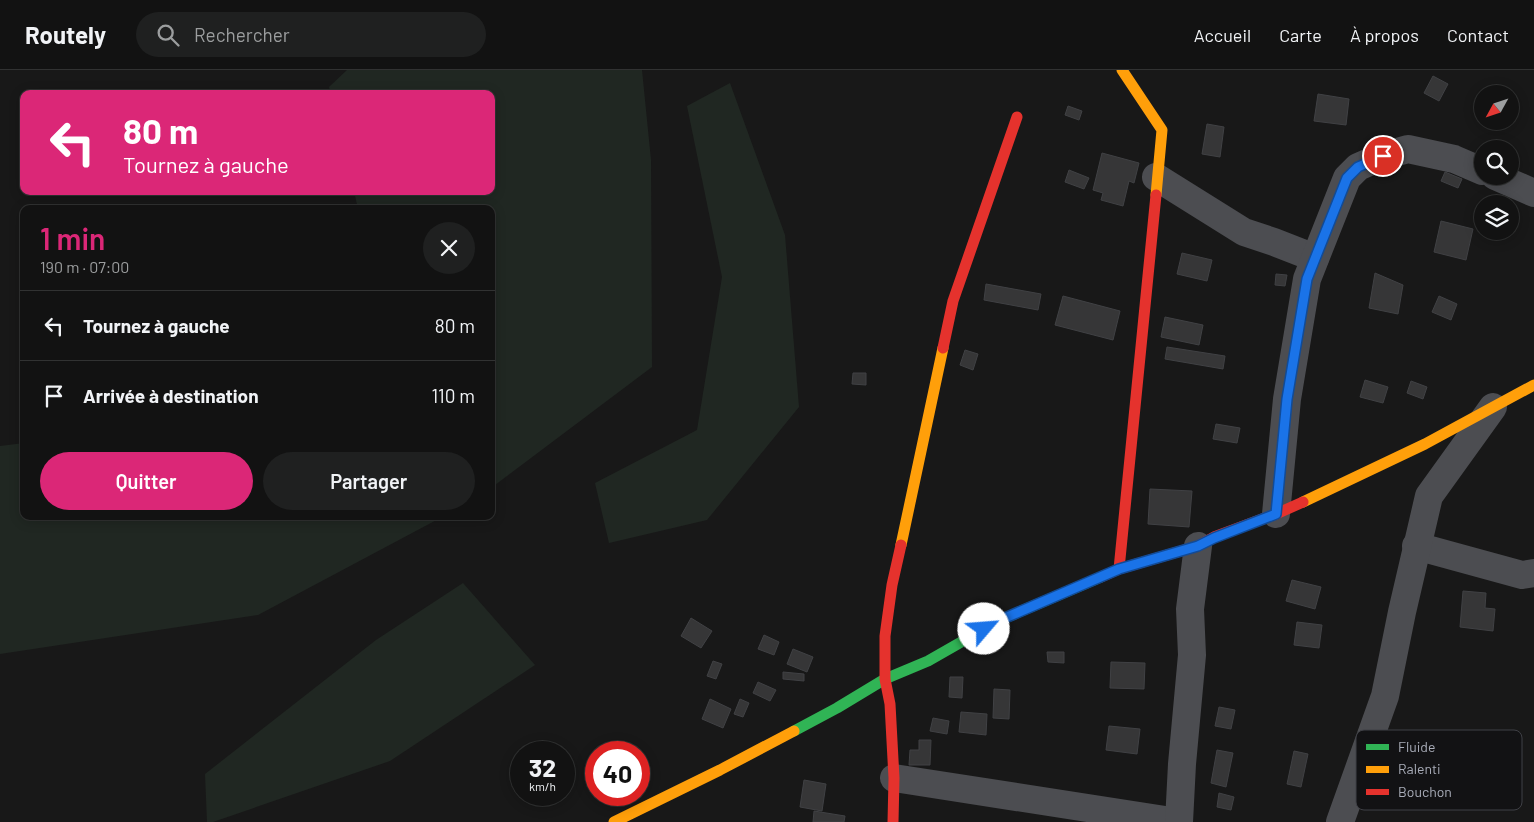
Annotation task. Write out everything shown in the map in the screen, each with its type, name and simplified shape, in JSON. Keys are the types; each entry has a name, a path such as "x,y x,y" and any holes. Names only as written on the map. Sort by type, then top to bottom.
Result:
{"street":[{"path":"1119,569 1162,130 1122,70"},
{"path":"893,822 894,778 890,704 885,679 885,636 892,584 953,301 1017,117"},
{"path":"1276,514 1287,399 1307,279 1347,178 1358,167 1383,156 1408,149 1454,159 1474,168"},
{"path":"1156,177 1244,232 1315,258"},
{"path":"1516,185 1534,193"},
{"path":"614,822 720,770 837,708 885,679 928,662 998,621 1119,569 1198,546 1276,514 1425,444 1534,385"},
{"path":"1373,730 1385,696 1416,546 1429,496 1493,406"},
{"path":"894,778 1179,822 1182,764 1192,655 1190,610 1198,546"},
{"path":"1416,546 1522,575 1534,573"},
{"path":"1340,822 1356,777"}],"shaded area":[{"path":"347,70 642,70 651,160 652,367 495,485 495,205 357,205 355,195 495,195 495,90 330,90 329,87"},
{"path":"730,83 785,235 799,407 707,520 609,543 595,483 697,430 722,277 687,106"},
{"path":"20,444 20,520 436,520 258,615 0,654 0,446"},
{"path":"463,583 535,665 390,761 213,822 207,822 205,774 376,640"}],"building":[{"path":"1433,76 1448,84 1439,101 1424,93"},
{"path":"1318,94 1349,99 1346,125 1314,121"},
{"path":"1068,106 1082,111 1079,120 1065,115"},
{"path":"1207,124 1224,127 1220,157 1202,154"},
{"path":"1102,153 1139,163 1134,183 1129,181 1123,206 1101,200 1103,193 1093,190"},
{"path":"1069,170 1089,178 1084,189 1065,182"},
{"path":"1445,172 1462,179 1458,188 1441,181"},
{"path":"1441,221 1473,229 1466,260 1434,252"},
{"path":"1182,253 1212,260 1207,281 1177,274"},
{"path":"1375,273 1403,285 1398,314 1369,308"},
{"path":"1276,274 1287,275 1285,286 1275,285"},
{"path":"986,284 1041,294 1038,310 984,300"},
{"path":"1063,296 1120,311 1113,340 1055,325"},
{"path":"1439,296 1457,304 1451,320 1432,312"},
{"path":"1165,317 1203,325 1199,345 1161,337"},
{"path":"1167,347 1225,356 1223,369 1165,359"},
{"path":"965,350 978,354 973,370 960,365"},
{"path":"853,373 866,373 866,385 852,384"},
{"path":"1365,380 1388,387 1383,403 1360,397"},
{"path":"1411,381 1427,387 1423,399 1407,393"},
{"path":"1216,424 1240,428 1237,443 1213,439"},
{"path":"1150,489 1192,491 1189,527 1148,524"},
{"path":"1292,580 1321,587 1315,609 1286,601"},
{"path":"1463,591 1486,593 1485,608 1495,609 1493,631 1460,627"},
{"path":"691,618 712,631 701,648 681,636"},
{"path":"1297,622 1322,625 1319,648 1294,645"},
{"path":"764,635 779,642 774,655 758,649"},
{"path":"793,649 813,657 807,672 787,664"},
{"path":"1047,652 1064,652 1064,663 1048,662"},
{"path":"713,661 722,664 716,679 707,676"},
{"path":"1111,662 1145,663 1144,689 1110,688"},
{"path":"783,672 804,674 804,681 783,679"},
{"path":"950,677 963,677 962,698 949,697"},
{"path":"758,682 776,690 770,701 753,693"},
{"path":"994,689 1010,690 1009,719 993,718"},
{"path":"710,699 731,709 723,728 702,719"},
{"path":"740,699 749,703 743,717 734,714"},
{"path":"1219,707 1235,710 1231,729 1215,726"},
{"path":"961,712 987,714 986,735 959,732"},
{"path":"933,718 949,721 947,734 930,731"},
{"path":"1109,726 1140,729 1137,754 1106,750"},
{"path":"919,740 931,740 930,765 909,765 910,750 919,750"},
{"path":"1217,750 1233,753 1226,787 1211,783"},
{"path":"1294,751 1308,754 1301,787 1287,784"},
{"path":"804,780 826,784 822,811 800,807"},
{"path":"1219,793 1234,797 1231,810 1217,807"},
{"path":"814,811 845,816 844,822 813,822"}],"traffic: fast":[{"path":"794,731 885,679 928,661 998,621 1101,577"}],"traffic: slow":[{"path":"1122,70 1162,130 1156,195"},
{"path":"901,545 943,348"},
{"path":"1303,502 1425,444 1534,385"},
{"path":"614,822 794,731"}],"traffic: jam":[{"path":"943,348 953,301 1017,117"},
{"path":"1119,569 1156,195"},
{"path":"1101,577 1119,569 1198,546 1214,537 1303,502"},
{"path":"893,822 894,778 890,704 885,679 885,636 892,585 901,545"}],"route":[{"path":"984,629 998,621 1119,569 1198,546 1276,514 1287,399 1307,279 1347,178 1358,167 1383,156"}]}
